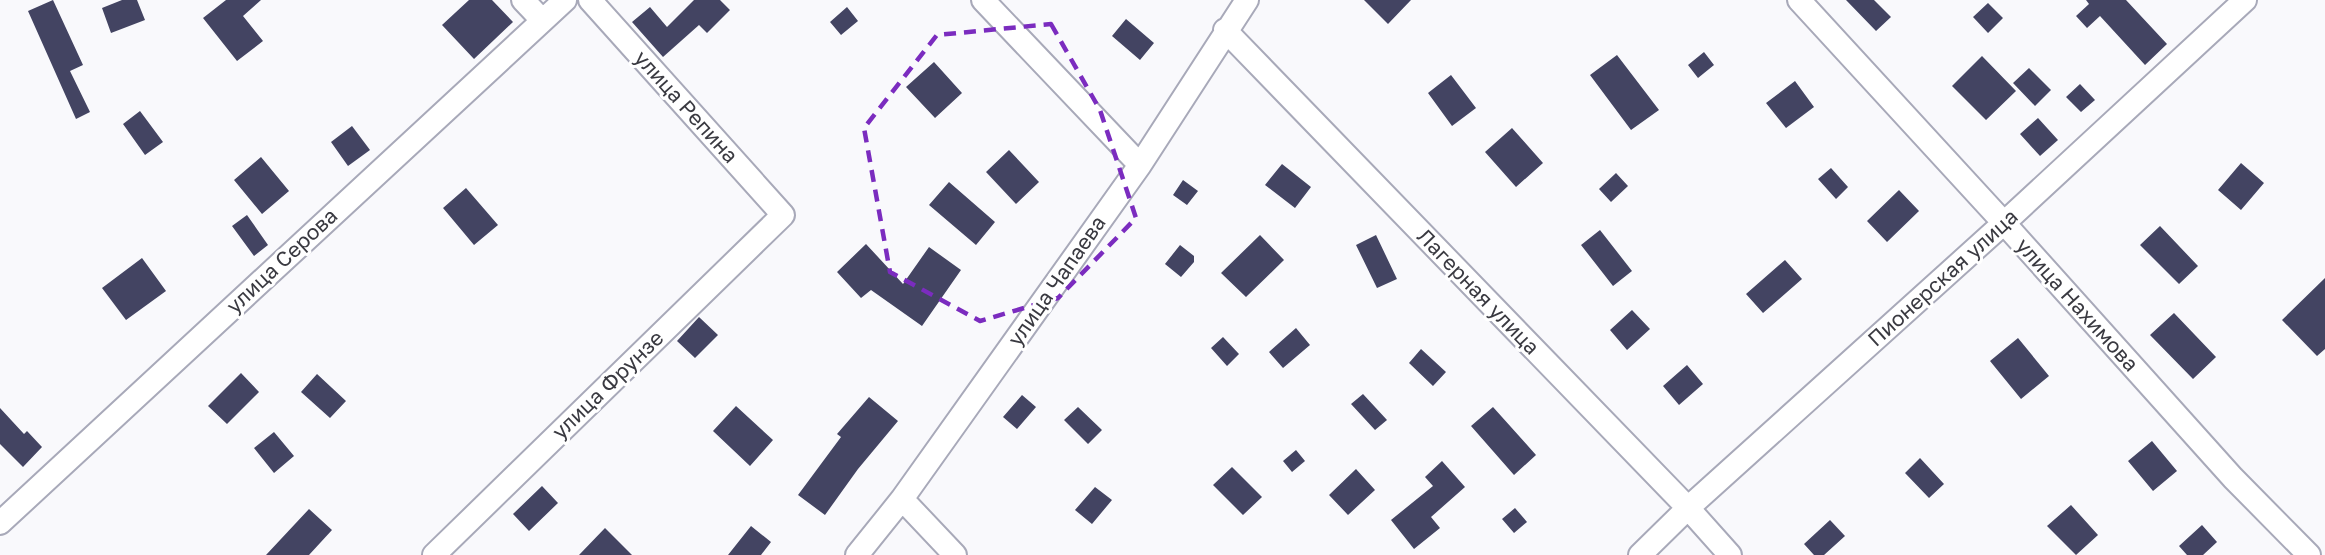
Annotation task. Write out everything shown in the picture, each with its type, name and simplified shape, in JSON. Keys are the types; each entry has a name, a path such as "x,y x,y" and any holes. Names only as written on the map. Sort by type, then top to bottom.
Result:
{"street":[{"path":"523,0 542,20"},
{"name":"улица Серова","path":"0,522 565,0"},
{"name":"улица Репина","path":"590,0 783,215"},
{"path":"983,0 1140,165"},
{"name":"улица Чапаева","path":"857,555 902,499 1140,165 1246,0"},
{"name":"улица Нахимова","path":"1799,0 2004,223 2233,478 2309,555"},
{"name":"Пионерская улица","path":"1640,555 1688,508 2004,223 2245,0"},
{"name":"Лагерная улица","path":"1225,30 1688,508 1730,555"},
{"name":"улица Фрунзе","path":"434,555 783,215"},
{"path":"902,499 955,555"}],"highlighted area":[{"path":"1051,24 1100,110 1136,218 1058,298 980,321 890,272 864,128 937,35"}],"building":[{"path":"53,0 83,65 70,71 90,112 76,119 28,11"},
{"path":"122,0 137,0 145,20 111,33 102,8"},
{"path":"226,0 261,0 243,16 263,41 237,61 203,18"},
{"path":"469,0 492,0 513,22 474,59 442,25"},
{"path":"694,0 720,0 730,10 707,33 699,25 663,57 632,22 650,7 667,27"},
{"path":"1364,0 1411,0 1388,24"},
{"path":"1846,0 1874,0 1891,17 1876,31"},
{"path":"2086,0 2126,0 2167,44 2145,65 2100,16 2087,28 2076,16 2089,4"},
{"path":"1988,3 2003,18 1988,33 1973,17"},
{"path":"847,7 858,21 841,35 830,22"},
{"path":"1126,19 1154,43 1140,60 1112,36"},
{"path":"1704,52 1714,65 1698,78 1688,65"},
{"path":"1617,55 1659,110 1631,130 1590,75"},
{"path":"1982,56 2016,91 1986,120 1952,86"},
{"path":"934,62 962,93 935,118 906,87"},
{"path":"2029,68 2051,90 2035,106 2013,83"},
{"path":"1451,75 1476,108 1452,126 1428,93"},
{"path":"1795,81 1814,107 1786,128 1766,103"},
{"path":"2080,84 2095,100 2081,112 2066,97"},
{"path":"140,111 163,142 145,155 123,124"},
{"path":"2038,118 2058,140 2040,156 2020,134"},
{"path":"352,126 370,150 348,166 331,142"},
{"path":"1512,128 1543,163 1516,187 1485,152"},
{"path":"1009,150 1039,182 1016,204 986,172"},
{"path":"261,157 289,191 262,214 234,180"},
{"path":"2241,163 2264,183 2241,210 2218,190"},
{"path":"1282,164 1311,187 1295,208 1265,185"},
{"path":"1831,168 1848,187 1836,199 1818,179"},
{"path":"1616,173 1628,186 1611,202 1599,189"},
{"path":"1183,180 1198,191 1187,205 1173,195"},
{"path":"949,182 995,222 976,245 929,205"},
{"path":"466,188 498,225 474,245 443,208"},
{"path":"1899,190 1919,211 1887,242 1867,221"},
{"path":"247,215 268,245 254,256 232,226"},
{"path":"2160,226 2198,266 2179,284 2140,245"},
{"path":"1600,230 1632,271 1613,286 1581,245"},
{"path":"1260,235 1284,260 1246,297 1221,273"},
{"path":"1376,235 1397,279 1377,288 1356,245"},
{"path":"866,244 903,284 929,247 961,270 922,326 871,290 861,298 837,272"},
{"path":"1180,245 1194,256 1194,262 1181,277 1165,264"},
{"path":"142,258 166,291 126,320 102,288"},
{"path":"1785,260 1802,279 1763,313 1746,294"},
{"path":"2325,278 2325,349 2317,356 2282,320"},
{"path":"1632,310 1650,329 1627,350 1610,330"},
{"path":"2174,313 2216,357 2193,379 2150,335"},
{"path":"699,317 718,335 695,358 677,341"},
{"path":"1296,328 1310,345 1283,368 1269,352"},
{"path":"1223,337 1239,354 1227,366 1211,348"},
{"path":"2018,338 2049,376 2021,399 1990,361"},
{"path":"1421,349 1446,372 1433,386 1409,363"},
{"path":"1687,365 1703,384 1679,405 1663,386"},
{"path":"241,373 259,392 227,424 208,406"},
{"path":"317,374 346,401 330,418 301,392"},
{"path":"1363,394 1387,420 1375,430 1351,404"},
{"path":"1022,395 1036,407 1017,429 1003,417"},
{"path":"869,397 898,421 858,469 825,515 798,495 841,437 837,434"},
{"path":"736,406 773,440 750,466 713,431"},
{"path":"1078,407 1102,430 1088,444 1064,420"},
{"path":"1493,407 1536,455 1514,475 1471,426"},
{"path":"0,408 24,434 27,431 42,447 23,467 0,444"},
{"path":"274,432 294,456 274,473 254,448"},
{"path":"2152,441 2177,471 2153,491 2128,461"},
{"path":"1296,450 1305,461 1292,472 1283,461"},
{"path":"1920,458 1944,484 1929,498 1905,473"},
{"path":"1442,461 1465,487 1431,517 1440,528 1414,549 1391,520 1433,486 1425,477"},
{"path":"1232,467 1262,497 1243,515 1213,485"},
{"path":"1356,469 1375,490 1348,515 1329,495"},
{"path":"542,486 558,503 529,531 513,514"},
{"path":"1095,487 1112,500 1092,524 1075,510"},
{"path":"2071,505 2098,535 2076,555 2047,526"},
{"path":"1515,508 1527,522 1514,533 1502,519"},
{"path":"309,509 332,530 309,555 266,555"},
{"path":"1830,520 1845,536 1824,555 1814,555 1804,544"},
{"path":"2202,525 2217,542 2203,555 2187,555 2179,546"},
{"path":"751,526 771,542 761,555 728,555"},
{"path":"605,528 632,555 579,555"}]}
